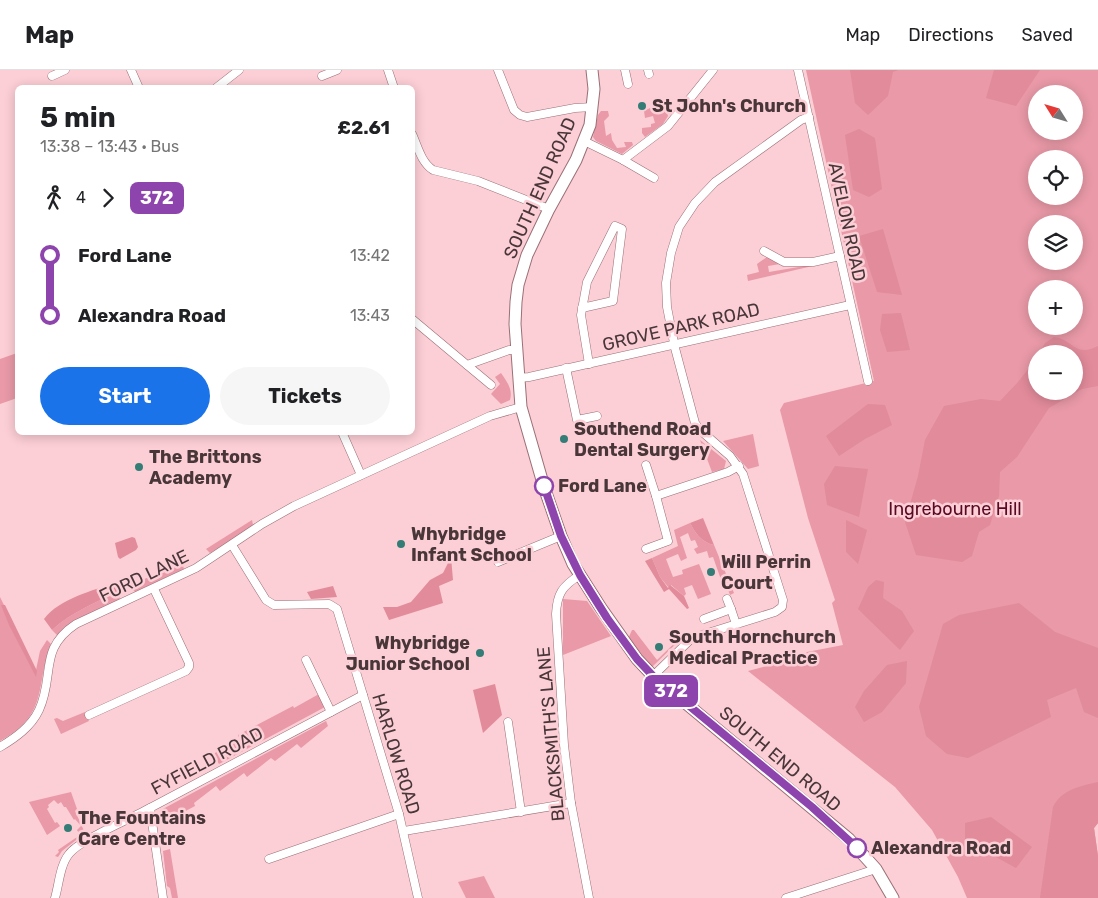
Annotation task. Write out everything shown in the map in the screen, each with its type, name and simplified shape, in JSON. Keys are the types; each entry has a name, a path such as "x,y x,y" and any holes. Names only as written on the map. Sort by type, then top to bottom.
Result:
{"street":[{"path":"52,76 65,70"},
{"path":"131,70 138,85"},
{"path":"220,85 239,70"},
{"path":"322,76 337,70"},
{"path":"388,70 393,85"},
{"path":"498,70 514,110 520,115 527,117 575,108 592,108"},
{"name":"SOUTH END ROAD","path":"592,70 594,89 590,125 584,141 527,255 518,285 515,324 521,408 534,456 561,536 580,575 637,659 653,676 849,839 876,869 893,898"},
{"path":"625,70 628,84"},
{"path":"623,160 668,126 713,70"},
{"name":"AVELON ROAD","path":"798,70 868,381"},
{"path":"653,676 692,638 776,612 782,607 783,600 743,474 739,466 695,423 674,344 667,307 666,283 671,253 680,226 695,203 715,182 795,124 809,117"},
{"path":"584,141 654,178"},
{"path":"415,142 422,160 427,167 478,181 549,209"},
{"path":"582,308 613,301 622,228 615,226 587,282 582,308 581,315 588,364"},
{"path":"764,251 784,262 813,262 840,256"},
{"name":"GROVE PARK ROAD","path":"519,378 850,305"},
{"path":"415,322 491,384"},
{"path":"467,365 509,350 517,350"},
{"path":"566,368 577,420 597,416"},
{"name":"FORD LANE","path":"0,747 28,726 38,712 44,698 50,657 57,642 66,631 76,624 196,568 281,513 490,416 521,408"},
{"path":"343,435 361,475"},
{"path":"646,465 668,541 646,549"},
{"path":"656,496 728,472 739,466"},
{"path":"495,554 498,562 561,536"},
{"name":"HARLOW ROAD","path":"232,545 266,600 274,605 329,604 337,610 400,814 418,898"},
{"name":"BLACKSMITH'S LANE","path":"580,575 560,592 556,614 564,736 571,804 589,898"},
{"path":"89,715 186,671 189,667 189,663 154,589"},
{"path":"728,599 736,624"},
{"path":"704,619 731,609"},
{"path":"306,660 331,712"},
{"name":"FYFIELD ROAD","path":"163,898 150,808 363,695"},
{"path":"508,722 521,812"},
{"path":"404,831 571,804"},
{"path":"56,898 65,862 70,853 86,842 150,808"},
{"path":"268,859 400,814"},
{"path":"786,898 876,869"}],"green space":[{"name":"Ingrebourne Hill","path":"806,70 1098,70 1098,823 1094,828 1098,856 1098,898 967,898 958,877 932,830 895,787 748,671 803,656 807,652 843,645 832,603 835,600 808,518 780,410 784,403 874,381"},
{"path":"850,70 898,70 893,72 888,96 868,115 855,103"},
{"path":"994,70 1040,70 1030,85 1028,85 1016,106 986,98"},
{"path":"656,105 660,112 666,109 668,116 663,124 645,137 642,133 642,128 651,127 651,124 655,123 653,116 645,118 644,111"},
{"path":"601,111 608,111 609,116 604,121 606,136 611,133 612,140 617,148 626,147 624,142 632,142 633,145 622,154 596,141 593,137 598,115"},
{"path":"859,129 875,138 882,189 869,197 853,190 845,135"},
{"path":"883,229 902,295 877,292 859,236"},
{"path":"767,257 780,264 768,266 769,272 834,261 748,281 747,275 759,272 757,264"},
{"path":"901,313 910,350 887,352 880,330 882,314"},
{"path":"1054,337 1060,338 1071,345 1044,345"},
{"path":"1098,346 1098,386 1083,389 1083,350"},
{"path":"15,354 15,399 0,404 0,359"},
{"path":"1028,369 1028,400 1063,400 1049,408 1017,457 1000,472 999,496 990,525 979,532 972,556 962,562 916,555 905,522 918,476 925,440 944,406 981,399 1000,401"},
{"path":"501,373 509,386 511,396 510,400 501,404 491,394 500,384 495,377"},
{"path":"868,404 885,405 892,425 865,439 839,456 826,436"},
{"path":"753,434 759,466 748,469 723,441"},
{"path":"700,440 726,461 724,469 712,472"},
{"path":"835,466 868,469 859,517 827,505 824,484"},
{"path":"703,518 714,545 699,537 690,523"},
{"path":"252,520 253,525 250,529 210,553 206,549"},
{"path":"846,520 867,530 858,564 846,552"},
{"path":"690,523 699,537 714,545 734,593 730,595 727,587 724,588 713,557 709,558 707,551 697,554 694,549 698,547 695,540 691,541 688,533 680,537 687,558 681,561 678,554 666,559 673,577 683,574 682,570 699,564 711,594 698,599 692,585 684,588 686,594 684,596 671,585 669,588 660,577 652,558 678,546 674,530"},
{"path":"132,537 135,538 138,547 120,559 115,543"},
{"path":"451,557 453,580 439,586 443,603 389,620 383,607 397,607 411,602 430,580 443,573"},
{"path":"652,558 660,577 668,588 670,585 684,596 689,608 687,609 669,589 664,592 645,561"},
{"path":"182,562 184,569 135,592 129,586"},
{"path":"876,580 884,582 883,598 902,611 914,631 900,650 858,609 868,587"},
{"path":"116,582 120,591 93,603 52,630 44,619 68,600"},
{"path":"333,586 337,597 311,599 307,592"},
{"path":"120,591 118,601 72,623 57,635 52,630 93,603"},
{"path":"0,597 36,670 40,651 47,640 51,644 38,699 33,710 16,731 0,741"},
{"path":"563,599 587,601 611,636 563,655"},
{"path":"1019,603 1055,632 1098,648 1098,718 1084,712 1076,688 1047,700 1051,717 968,758 947,754 926,736 919,707 943,624 959,615"},
{"path":"1,605 5,605 37,671 36,677 9,625"},
{"path":"632,630 634,630 657,660 687,633 652,667 644,661 628,639"},
{"path":"907,661 906,683 882,712 864,722 855,707 864,691 887,665"},
{"path":"495,684 502,715 483,733 473,690"},
{"path":"319,694 325,707 219,764 213,754 240,740 238,735"},
{"path":"85,712 89,721 61,734 54,719 57,718 63,721"},
{"path":"326,721 328,726 301,748 297,744 275,761 271,758 247,777 244,773 220,791 216,786 194,803 195,806 159,825 157,816 161,810"},
{"path":"1098,782 1098,823 1094,828 1098,856 1098,898 1040,898 1053,807 1061,796 1072,789"},
{"path":"71,792 77,809 75,811 85,833 62,851 58,857 55,856 59,852 58,850 80,835 77,830 81,826 74,820 61,802 58,804 54,800 48,805 47,809 55,823 57,822 60,826 47,835 29,802"},
{"path":"991,817 1032,847 1016,868 965,840 965,823"},
{"path":"170,849 178,898 172,898 170,888 167,886 163,851"},
{"path":"484,876 495,898 466,898 458,882"}],"bus line":[{"name":"372","path":"544,486 573,564 637,659 653,676 812,807 857,848"}],"place":[{"name":"St John's Church","path":"642,106"},
{"name":"Southend Road Dental Surgery","path":"564,439"},
{"name":"The Brittons Academy","path":"139,467"},
{"name":"Ford Lane","path":"544,486"},
{"name":"Whybridge Infant School","path":"401,544"},
{"name":"Will Perrin Court","path":"711,572"},
{"name":"South Hornchurch Medical Practice","path":"659,647"},
{"name":"Whybridge Junior School","path":"480,653"},
{"name":"The Fountains Care Centre","path":"68,828"},
{"name":"Alexandra Road","path":"857,848"}]}
